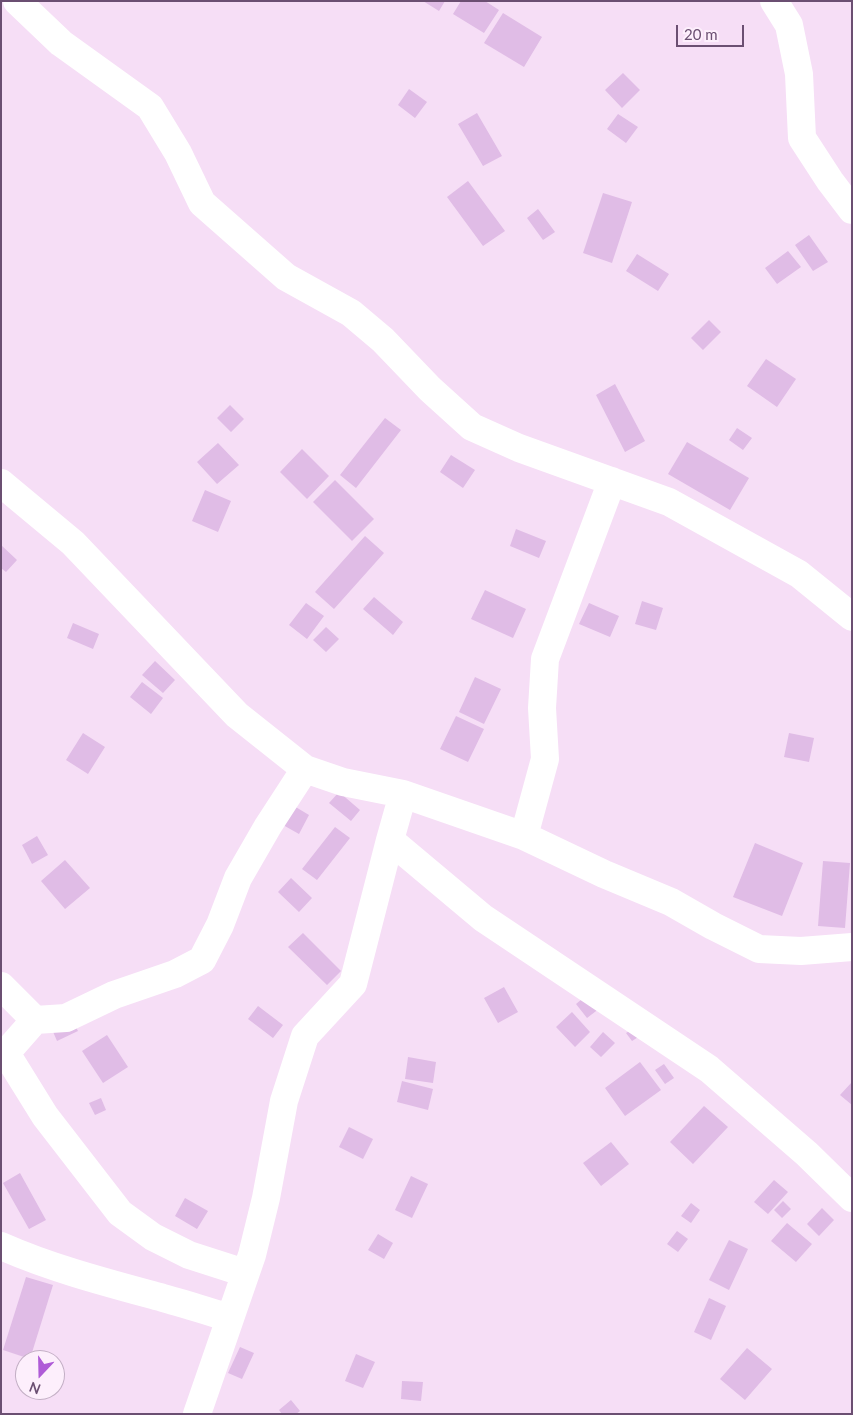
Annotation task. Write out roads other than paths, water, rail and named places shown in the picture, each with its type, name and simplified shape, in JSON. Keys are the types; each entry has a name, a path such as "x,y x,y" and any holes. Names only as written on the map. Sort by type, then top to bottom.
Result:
{"street":[{"path":"17,1 61,43 150,107 178,153 202,203 286,277 351,312 383,340 430,389 472,426 519,448 669,502 799,574 852,617"},
{"path":"774,1 789,26 798,74 802,138 830,182 852,210"},
{"path":"524,836 545,759 542,708 545,660 612,481"},
{"path":"1,482 73,543 237,715 305,769 343,782 404,794 524,836 604,874 671,902 712,926 759,949 801,951 852,947"},
{"path":"245,1273 189,1255 153,1237 120,1213 44,1116 4,1054 35,1020 66,1018 114,995 175,974 202,960 220,925 238,878 268,826 305,769"},
{"path":"197,1414 252,1255 266,1198 284,1101 305,1036 353,984 390,840 404,794"},
{"path":"390,840 483,918 709,1069 807,1154 852,1198"},
{"path":"1,986 35,1020"},
{"path":"1,1246 86,1278 165,1298 230,1318"}]}
